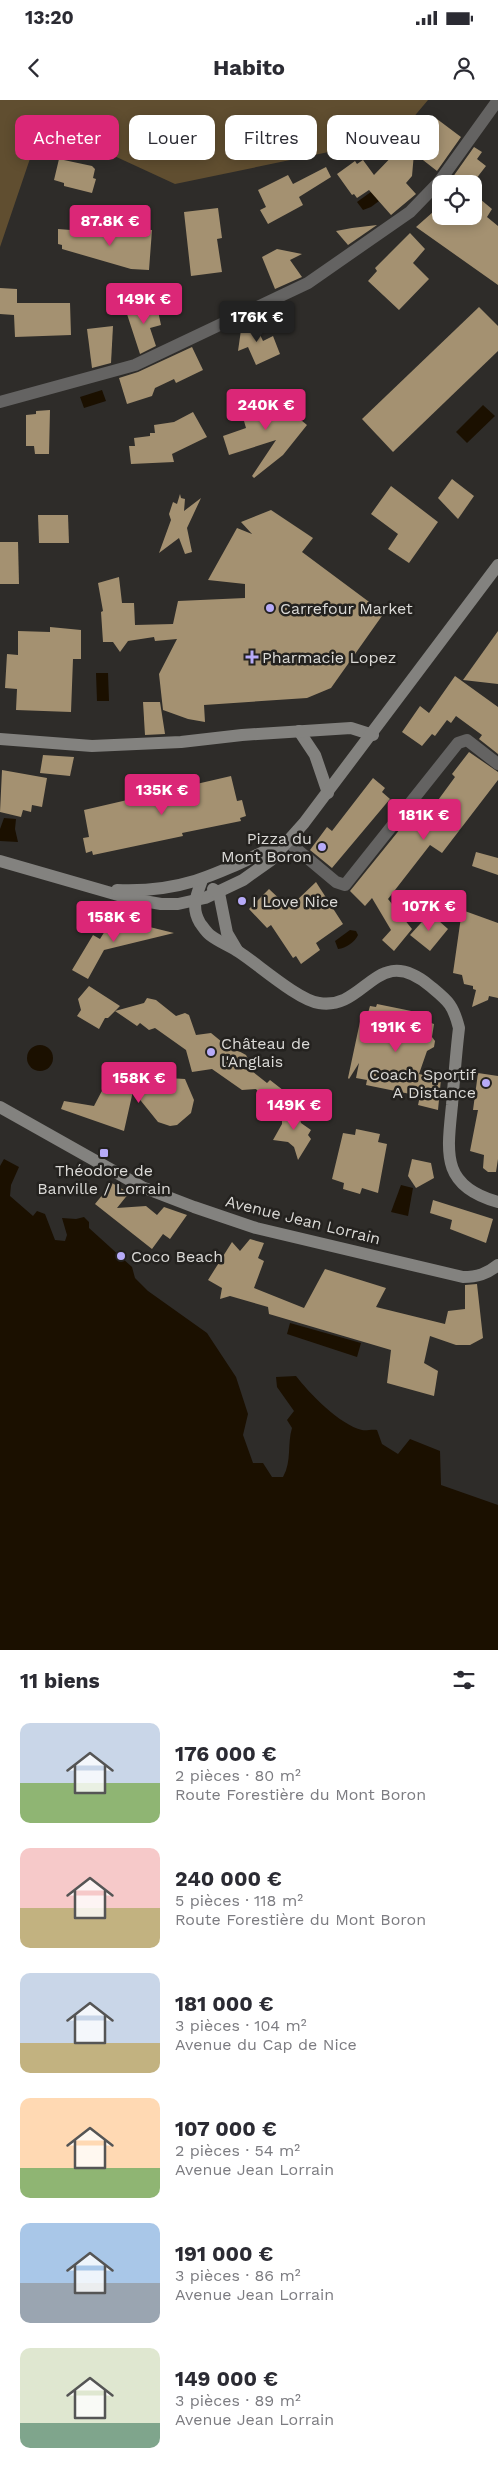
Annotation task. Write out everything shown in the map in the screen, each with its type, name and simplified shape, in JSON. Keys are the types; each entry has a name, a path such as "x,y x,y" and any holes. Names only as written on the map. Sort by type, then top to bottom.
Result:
{"street":[{"path":"0,402 135,365 308,283 410,212 438,182 498,100"},
{"path":"0,861 132,899 161,904 194,902 219,893 243,880 271,860 304,823 373,735 498,565"},
{"path":"0,739 92,746 164,743 352,728 373,735"},
{"path":"299,731 315,755 328,793"},
{"path":"287,840 336,882 344,885 458,743 467,740 498,764"},
{"path":"99,889 161,890 202,880 287,840"},
{"path":"202,880 219,893 228,933 237,950"},
{"path":"202,880 194,902 201,925 210,935 237,950 300,995 317,1003 333,1004 351,997 376,975 394,971 419,977 445,999 454,1009 459,1028 447,1144 450,1164 456,1176 466,1188 478,1196 498,1202"},
{"name":"Avenue Jean Lorrain","path":"0,1107 142,1187 256,1228 463,1277 475,1277 489,1272 498,1265"}],"shaded area":[{"path":"0,100 428,100 415,115 327,115 327,152 317,154 317,115 225,115 225,160 290,160 175,184 119,158 119,115 15,115 15,160 30,160 0,247"},
{"path":"375,189 379,201 363,210 357,202"},
{"path":"102,390 106,401 84,408 80,397"},
{"path":"483,405 495,416 467,443 456,432"},
{"path":"96,673 108,673 109,701 97,701"},
{"path":"4,818 16,819 15,829 18,842 0,841 0,829"},
{"path":"350,930 356,931 357,938 350,944 338,949 335,941"},
{"path":"40,1045 49,1049 53,1058 49,1067 40,1071 31,1067 27,1058 31,1049"},
{"path":"4,1159 19,1167 11,1185 10,1196 33,1216 37,1211 45,1214 55,1240 65,1241 67,1235 62,1218 76,1219 84,1217 89,1222 89,1228 132,1267 135,1278 148,1291 207,1333 236,1377 248,1414 243,1435 253,1463 263,1463 272,1477 283,1477 286,1471 292,1428 287,1420 294,1411 277,1387 276,1377 296,1376 317,1399 344,1422 362,1430 377,1430 382,1444 398,1454 410,1439 440,1451 441,1485 498,1505 498,1650 0,1650 0,1166"},
{"path":"401,1185 413,1188 408,1216 391,1212"},
{"path":"290,1323 361,1343 357,1357 287,1334"}],"building":[{"path":"439,120 461,137 437,171 423,160 439,160"},
{"path":"474,147 482,152 477,159 486,166 479,175 454,175"},
{"path":"59,160 92,166 95,169 93,178 96,179 92,193 64,186 64,183 54,180"},
{"path":"363,160 374,175 388,160 413,160 412,176 406,183 416,194 391,215 369,190 357,198 354,194 352,195 337,174 355,161 357,164"},
{"path":"326,167 331,177 299,197 303,205 268,224 260,210 266,207 258,190 288,175 293,184"},
{"path":"482,201 492,209 487,217 498,226 498,285 416,227 432,213 432,225 482,225"},
{"path":"218,208 222,238 217,239 222,272 191,276 184,212"},
{"path":"377,225 348,245 336,231 352,228"},
{"path":"58,229 135,235 135,229 152,230 149,270 131,269 62,249 62,245 58,244"},
{"path":"410,233 425,249 413,263 429,279 399,310 368,281 377,271 375,268"},
{"path":"277,249 302,254 290,260 302,277 275,289 262,257"},
{"path":"0,288 17,289 17,303 70,303 71,335 15,337 14,315 0,314"},
{"path":"156,302 161,325 150,328 156,346 140,354 125,308"},
{"path":"479,307 498,326 498,351 393,452 362,419"},
{"path":"252,318 263,341 273,336 280,354 256,365 248,347 238,351 242,323"},
{"path":"113,326 111,363 92,368 87,329"},
{"path":"192,347 203,370 176,383 174,379 155,388 152,396 127,404 119,378 138,372"},
{"path":"270,395 307,425 283,455 254,478 252,476 276,440 229,455 223,436 246,428 242,414 258,409 256,402"},
{"path":"50,410 49,454 35,454 34,446 26,446 26,415 36,414 36,411"},
{"path":"193,412 207,437 172,454 174,462 131,464 129,446 135,446 134,438 150,436 150,433 155,433 154,425 174,422"},
{"path":"452,479 474,496 458,519 438,498"},
{"path":"391,486 438,522 409,563 388,549 398,534 371,514"},
{"path":"180,494 181,498 185,499 184,511 201,498 187,528 192,552 185,554 179,538 159,553 171,520 169,514 173,502 177,504"},
{"path":"271,510 313,538 302,552 384,613 331,688 307,698 204,705 205,722 188,719 163,710 159,674 177,639 155,641 154,637 128,641 120,652 113,642 103,642 101,612 103,611 98,583 119,577 122,603 134,603 135,625 173,624 178,601 245,598 245,584 208,580 237,528 252,534 241,522"},
{"path":"38,515 68,515 69,543 39,543"},
{"path":"0,542 18,542 19,584 0,584"},
{"path":"50,627 81,630 81,659 73,659 71,712 16,710 17,689 5,688 7,654 18,655 18,631 50,632"},
{"path":"498,631 498,684 463,680"},
{"path":"455,676 498,707 498,754 479,739 482,735 456,716 451,723 447,720 435,736 432,734 422,746 402,732 420,706 429,713"},
{"path":"143,702 160,702 165,734 145,735"},
{"path":"469,752 498,772 498,780 442,853 430,845 388,899 412,929 394,951 382,940 391,930 372,898 365,906 350,891 409,818 417,824 430,806 433,807 455,777 452,774"},
{"path":"43,755 74,757 70,776 40,773"},
{"path":"2,770 47,778 42,807 32,805 31,812 23,810 21,817 0,812"},
{"path":"231,776 237,801 242,800 246,816 240,818 241,821 182,833 183,836 93,855 92,851 86,853 83,838 89,837 84,810"},
{"path":"373,778 385,788 382,792 390,799 332,868 310,850 327,827 332,831"},
{"path":"476,852 498,858 498,875 472,866"},
{"path":"316,882 343,924 316,943 320,950 301,964 296,956 293,958 271,925 267,928 249,909 269,889 287,906 293,900 295,902"},
{"path":"462,910 498,923 498,998 489,996 488,1000 472,1007 476,990 473,989 473,986 464,984 462,975 453,973"},
{"path":"430,913 448,929 430,951 410,935"},
{"path":"113,918 174,933 104,950 88,979 72,970 93,935 100,939"},
{"path":"89,986 120,1006 108,1018 105,1018 99,1029 77,1016 81,1010 78,999"},
{"name":"Château de l'Anglais","path":"147,998 156,1000 176,1016 185,1013 189,1015 196,1035 211,1033 222,1042 246,1055 249,1061 248,1068 267,1083 270,1080 288,1094 280,1105 265,1100 256,1089 242,1090 212,1069 192,1072 186,1050 155,1028 149,1030 140,1023 137,1026 115,1011 144,1003"},
{"path":"377,1004 426,1014 425,1021 434,1024 432,1037 435,1041 434,1047 427,1051 419,1074 441,1079 438,1110 418,1105 420,1096 366,1085 367,1080 356,1078 359,1063 348,1078 361,1017 368,1013 370,1006 376,1007"},
{"path":"478,1073 498,1076 498,1159 496,1172 488,1172 483,1168 484,1155 470,1151 478,1110 473,1110"},
{"path":"168,1078 185,1079 194,1100 191,1113 177,1125 170,1126 158,1122 133,1091 124,1131 61,1109 64,1101 94,1106 105,1085 146,1092 157,1082"},
{"path":"298,1109 301,1123 311,1130 308,1135 311,1139 298,1160 294,1147 288,1142 273,1140 282,1124 282,1110"},
{"path":"356,1129 380,1134 378,1142 387,1144 378,1193 362,1188 360,1194 343,1189 344,1183 332,1179 343,1133 355,1135"},
{"path":"412,1159 431,1163 434,1178 416,1188 408,1176"},
{"path":"112,1183 129,1193 117,1208 146,1206 157,1215 164,1207 187,1215 170,1239 163,1234 152,1249 95,1204"},
{"path":"433,1200 493,1219 486,1243 450,1229 452,1220 430,1213"},
{"path":"250,1239 264,1243 258,1258 264,1261 254,1288 304,1308 325,1269 386,1288 376,1307 445,1324 448,1311 465,1309 465,1285 477,1284 483,1338 470,1345 456,1345 430,1336 424,1363 438,1371 434,1396 387,1383 391,1350 269,1314 268,1307 230,1296 220,1299 222,1288 208,1280 232,1242 240,1251"}],"place":[{"name":"Carrefour Market","path":"270,608"},
{"name":"Pharmacie Lopez","path":"252,657"},
{"name":"Pizza du Mont Boron","path":"322,847"},
{"name":"I Love Nice","path":"242,901"},
{"name":"Château de l'Anglais","path":"211,1052"},
{"name":"Coach Sportif A Distance","path":"486,1083"},
{"name":"Théodore de Banville / Lorrain","path":"104,1153"},
{"name":"Coco Beach","path":"121,1256"}]}
